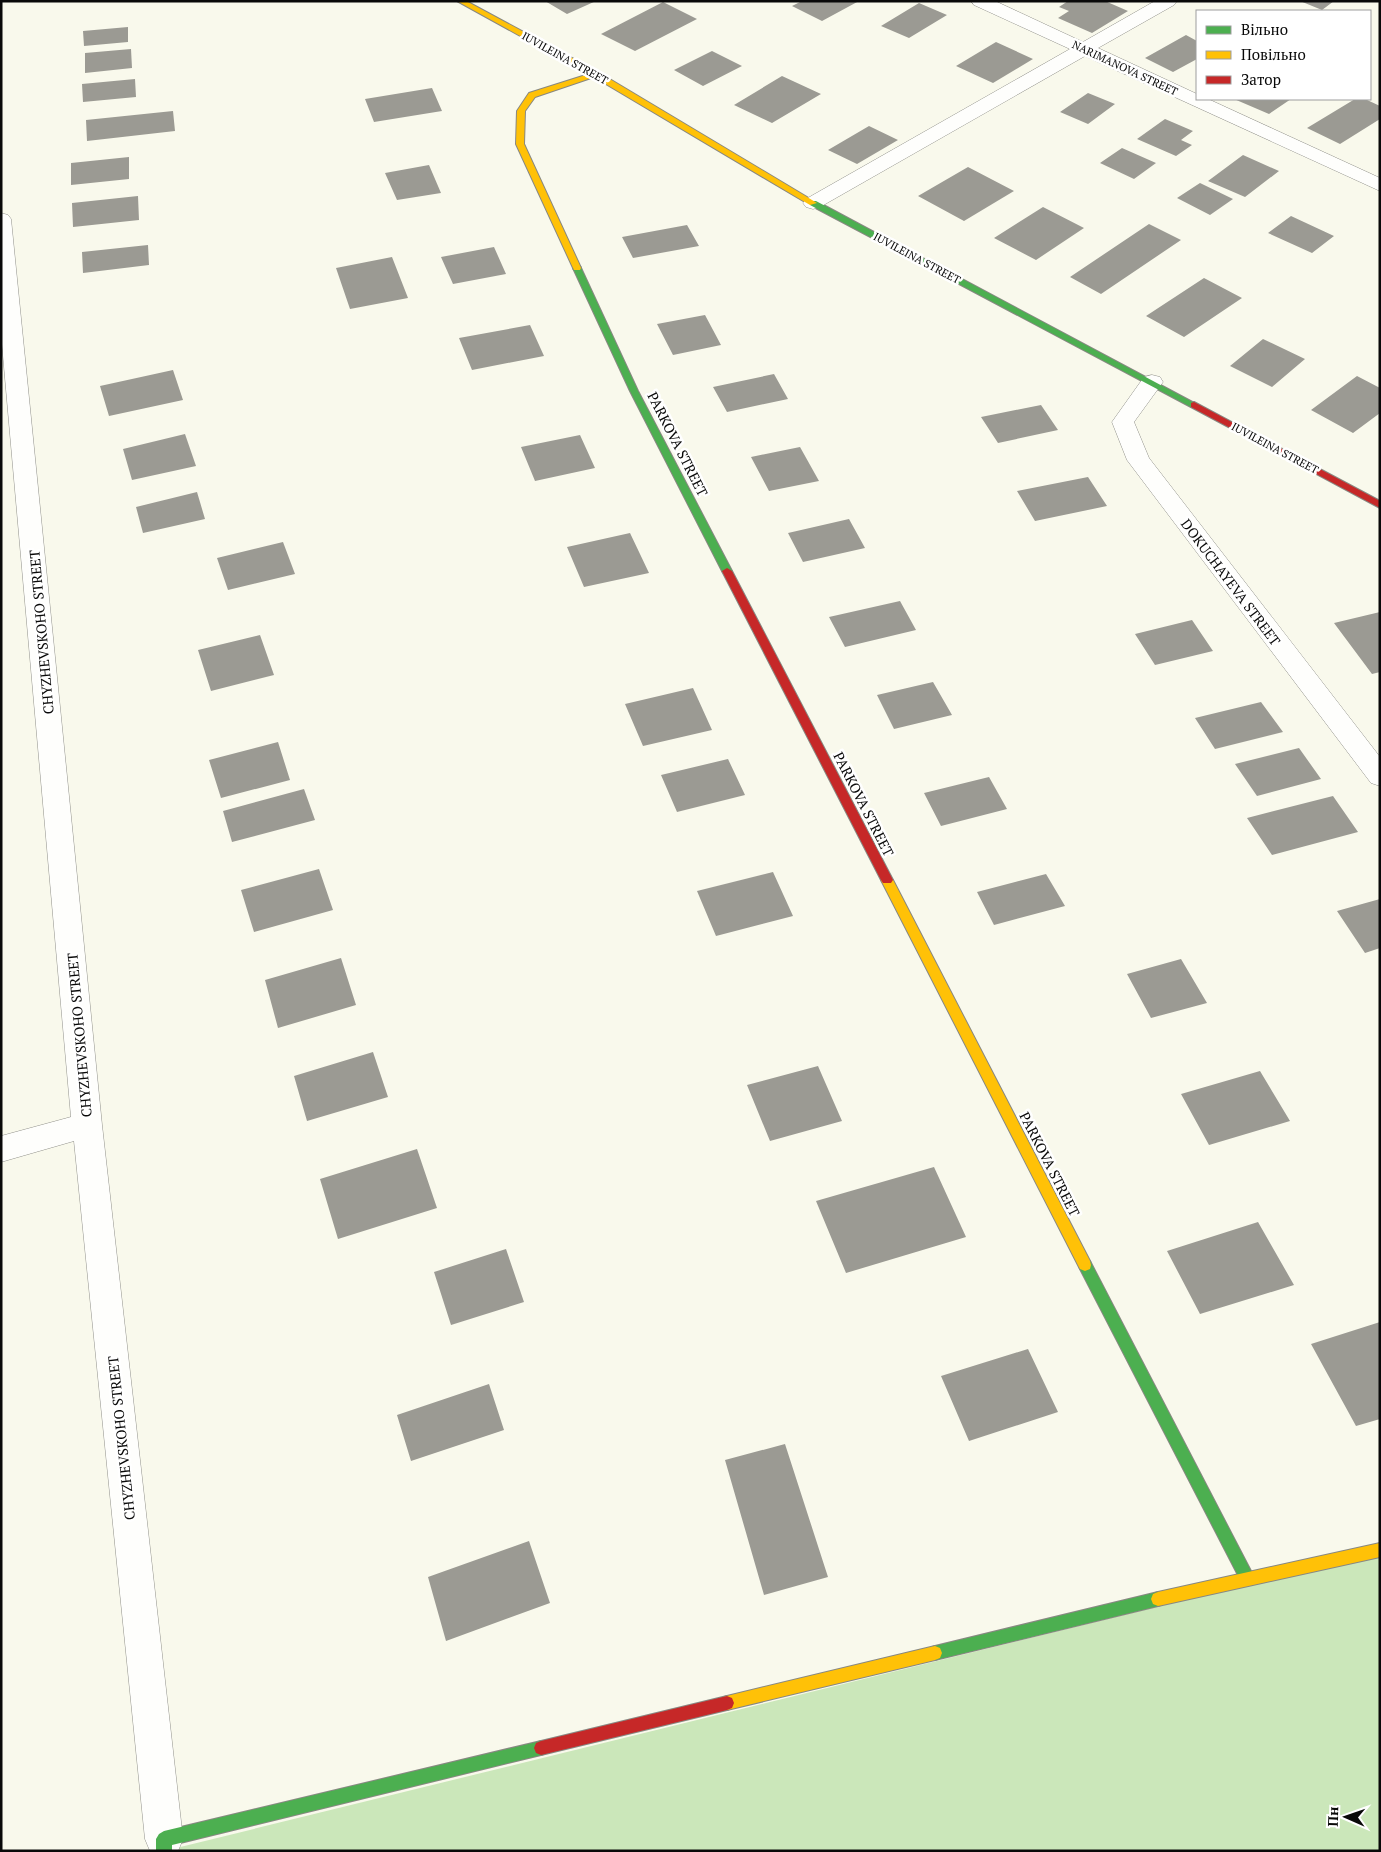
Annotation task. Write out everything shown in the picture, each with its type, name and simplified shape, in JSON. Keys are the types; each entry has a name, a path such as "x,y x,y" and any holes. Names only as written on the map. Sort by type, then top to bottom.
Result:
{"street":[{"name":"IUVILEINA STREET","path":"460,1 595,74 813,203 1380,505"},
{"name":"NARIMANOVA STREET","path":"980,1 1380,185"},
{"path":"813,203 1168,1"},
{"name":"PARKOVA STREET","path":"595,74 532,95 521,111 520,144 634,391 1247,1578"},
{"name":"CHYZHEVSKOHO STREET","path":"1,219 8,365 164,1845"},
{"name":"DOKUCHAYEVA STREET","path":"1152,382 1123,422 1138,460 1380,776"},
{"path":"1,1149 87,1125"},
{"path":"164,1845 1247,1578 1380,1550"}],"green space":[{"path":"1380,1552 1380,1851 164,1851"}],"building":[{"path":"545,1 596,1 567,14"},
{"path":"802,1 859,1 822,21 792,6"},
{"path":"1068,1 1105,1 1128,11 1092,33 1058,18 1069,11 1059,7"},
{"path":"1300,1 1334,1 1322,10"},
{"path":"663,2 697,19 635,51 601,34"},
{"path":"919,3 947,15 909,38 881,26"},
{"path":"128,27 128,42 84,46 83,31"},
{"path":"1186,35 1196,40 1196,60 1173,72 1145,58"},
{"path":"996,42 1033,59 993,83 956,66"},
{"path":"131,49 132,68 85,73 85,53"},
{"path":"712,51 742,66 703,86 674,70"},
{"path":"782,76 821,94 772,123 734,105"},
{"path":"135,79 136,97 83,102 82,84"},
{"path":"432,88 442,111 374,122 365,99"},
{"path":"1088,93 1115,104 1088,124 1060,112"},
{"path":"1236,100 1290,100 1269,114"},
{"path":"1353,100 1367,100 1380,106 1380,119 1340,144 1307,128"},
{"path":"173,111 175,131 87,141 86,120"},
{"path":"1165,119 1193,131 1181,140 1192,145 1176,156 1137,139"},
{"path":"869,126 898,140 857,164 828,150"},
{"path":"1122,148 1156,163 1134,179 1100,163"},
{"path":"1243,155 1279,171 1245,197 1208,181"},
{"path":"129,157 129,179 71,185 71,163"},
{"path":"429,165 441,193 397,200 385,173"},
{"path":"968,167 1014,191 964,221 918,196"},
{"path":"1200,183 1233,199 1210,215 1177,198"},
{"path":"138,196 139,220 73,227 72,203"},
{"path":"1043,207 1084,228 1036,260 994,238"},
{"path":"1291,216 1334,236 1312,253 1268,233"},
{"path":"1149,224 1181,240 1101,294 1070,277"},
{"path":"687,225 699,246 633,258 622,237"},
{"path":"148,245 149,265 83,273 82,252"},
{"path":"494,247 506,274 453,284 441,257"},
{"path":"392,257 408,298 350,309 336,268"},
{"path":"1204,278 1242,298 1184,337 1146,316"},
{"path":"705,315 721,345 673,355 657,324"},
{"path":"530,325 544,356 472,370 459,338"},
{"path":"1263,339 1305,359 1272,387 1230,366"},
{"path":"173,370 183,400 109,416 100,386"},
{"path":"774,374 788,399 727,412 713,387"},
{"path":"1357,376 1380,388 1380,413 1353,433 1311,410"},
{"path":"1041,405 1058,430 998,443 981,417"},
{"path":"185,434 196,466 132,480 123,449"},
{"path":"580,435 595,468 535,481 521,447"},
{"path":"800,447 819,481 769,491 751,457"},
{"path":"1088,477 1107,506 1035,521 1017,491"},
{"path":"197,492 205,519 143,533 136,507"},
{"path":"849,519 865,548 803,562 788,533"},
{"path":"630,533 649,573 584,587 567,547"},
{"path":"283,542 295,574 228,590 217,558"},
{"path":"900,601 916,630 845,647 829,617"},
{"path":"1380,612 1380,672 1372,674 1334,623"},
{"path":"1192,620 1213,651 1155,665 1135,634"},
{"path":"260,635 274,675 211,691 198,650"},
{"path":"933,682 952,715 894,729 877,695"},
{"path":"693,688 712,730 643,746 625,704"},
{"path":"1261,702 1283,732 1215,749 1195,718"},
{"path":"278,742 290,780 221,798 209,760"},
{"path":"1299,748 1321,779 1257,796 1235,764"},
{"path":"728,759 745,795 677,812 661,775"},
{"path":"989,777 1007,809 941,826 924,793"},
{"path":"304,789 315,820 232,842 223,811"},
{"path":"1333,796 1358,832 1272,855 1247,818"},
{"path":"319,869 333,910 254,932 241,890"},
{"path":"773,872 793,916 716,936 697,891"},
{"path":"1046,874 1065,906 994,925 977,892"},
{"path":"1380,899 1380,948 1365,953 1337,911"},
{"path":"341,958 356,1005 278,1028 265,980"},
{"path":"1181,959 1207,1003 1151,1018 1127,974"},
{"path":"373,1052 388,1097 307,1121 294,1076"},
{"path":"818,1066 842,1121 770,1141 747,1085"},
{"path":"1260,1071 1290,1121 1209,1145 1181,1094"},
{"path":"417,1149 437,1208 338,1239 320,1179"},
{"path":"934,1167 966,1237 846,1273 816,1201"},
{"path":"1258,1222 1294,1285 1200,1314 1167,1251"},
{"path":"506,1249 524,1302 451,1325 434,1272"},
{"path":"1380,1322 1380,1419 1356,1426 1311,1344"},
{"path":"1028,1349 1058,1412 969,1441 941,1376"},
{"path":"489,1384 504,1430 411,1461 397,1415"},
{"path":"785,1444 828,1577 764,1595 725,1460"},
{"path":"529,1541 550,1603 446,1641 428,1577"}],"traffic: fast":[{"path":"813,203 1194,405"},
{"path":"577,268 634,391 727,571"},
{"path":"1085,1265 1247,1578"},
{"path":"935,1653 1158,1599"},
{"path":"164,1851 164,1839 541,1748"}],"traffic: slow":[{"path":"460,1 595,74 813,203"},
{"path":"577,268 520,144 521,111 532,95 595,74"},
{"path":"887,880 1085,1265"},
{"path":"1158,1599 1380,1550"},
{"path":"727,1703 935,1653"}],"traffic: jam":[{"path":"1194,405 1380,505"},
{"path":"727,571 887,880"},
{"path":"541,1748 727,1703"}]}
